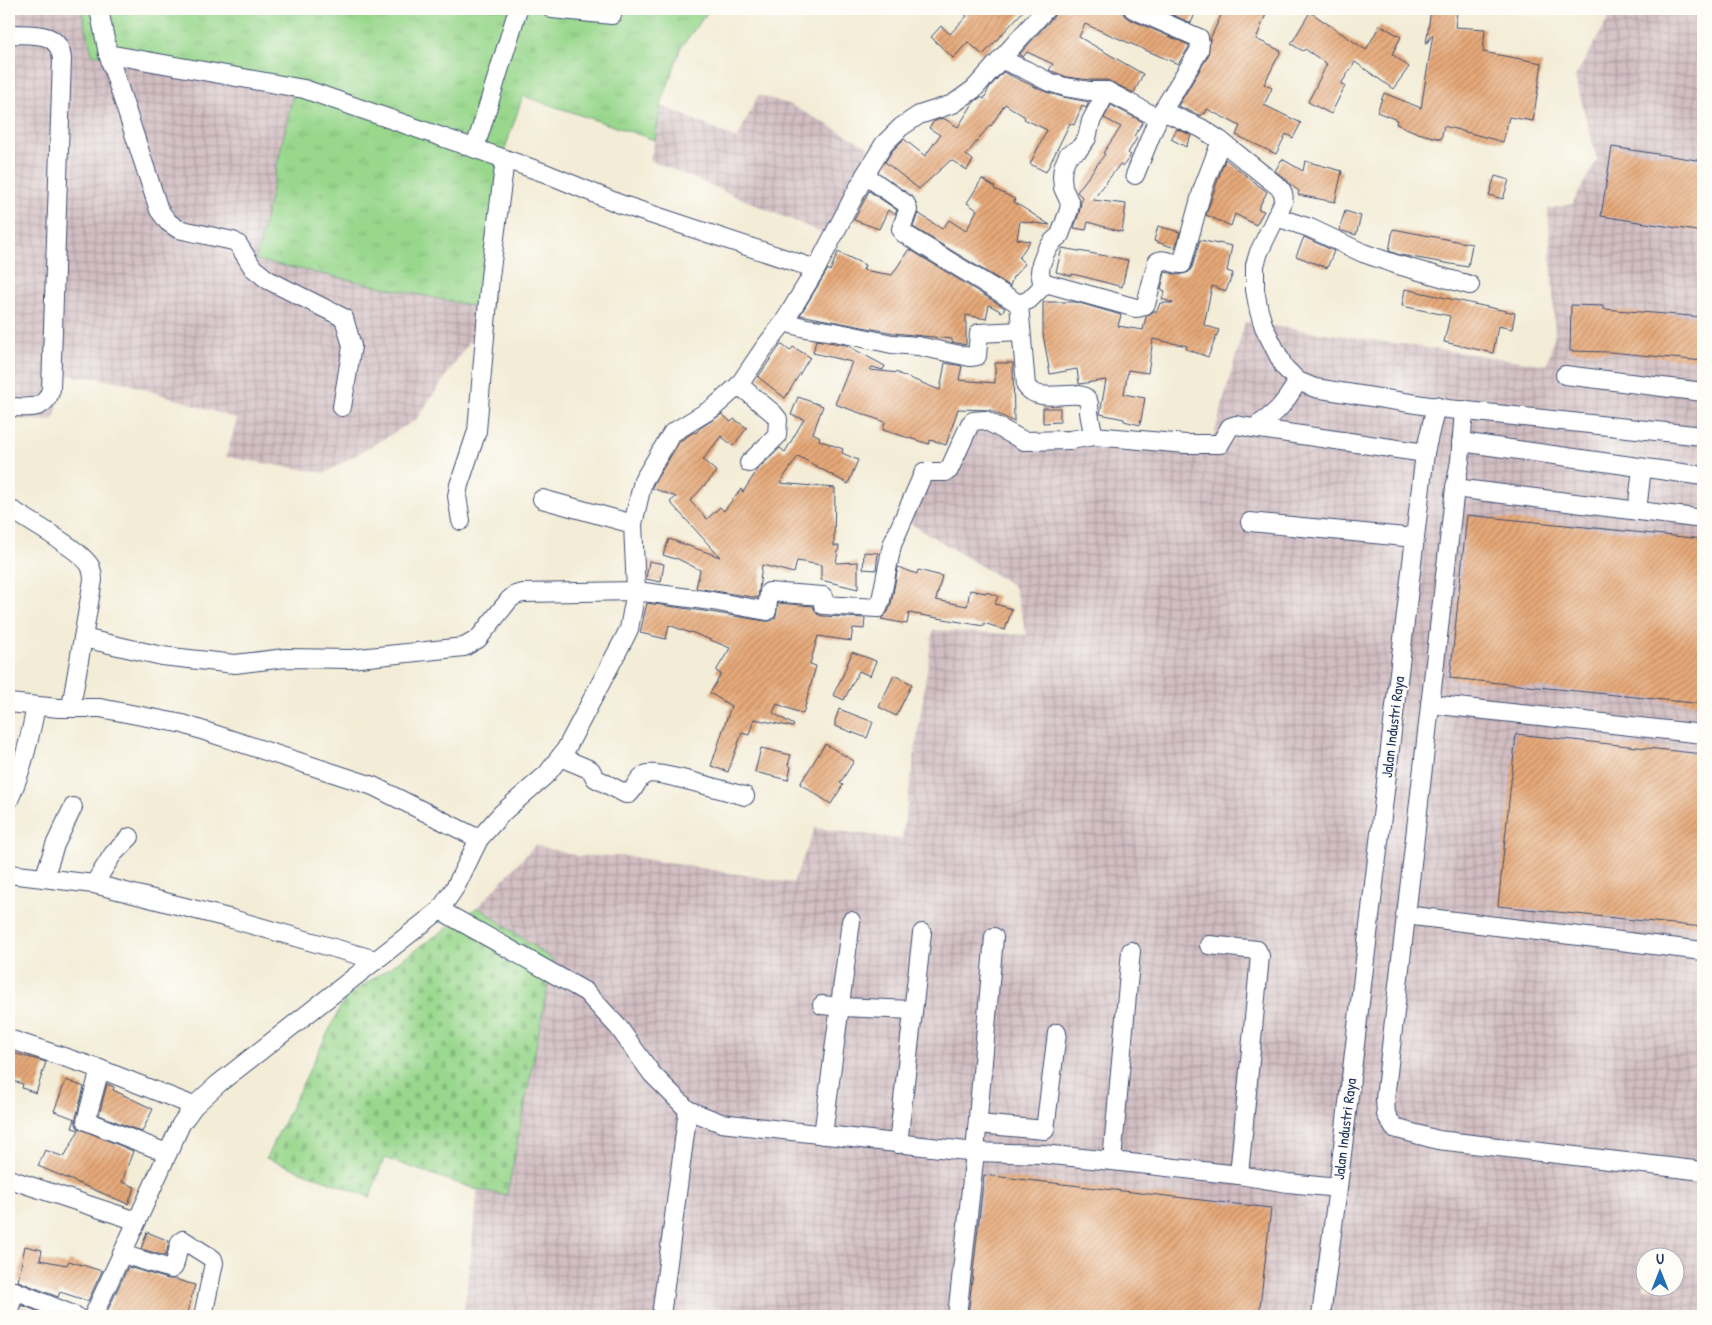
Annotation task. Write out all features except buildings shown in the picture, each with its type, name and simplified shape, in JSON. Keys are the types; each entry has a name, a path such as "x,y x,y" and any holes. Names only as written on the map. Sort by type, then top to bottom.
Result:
{"street":[{"path":"99,9 108,54 159,210 168,222 178,229 233,241 243,249 253,268 268,280 344,318 352,346 342,407"},
{"path":"475,148 518,9"},
{"path":"552,9 612,16"},
{"path":"93,1316 180,1124 194,1106 218,1084 440,910 456,886 479,839 502,813 548,774 560,757 629,629 636,591 633,524 643,481 672,433 713,408 739,385 784,322 816,270 865,175 884,144 901,127 919,115 953,104 974,89 1046,9"},
{"path":"1133,9 1199,38 1200,43 1199,51 1160,115 1135,175"},
{"path":"9,34 47,36 56,42 61,50 62,59 51,389 49,397 41,405 32,408 9,407"},
{"path":"108,54 304,89 545,173 620,204 816,270"},
{"path":"1002,60 1049,82 1089,91 1107,91 1160,115 1200,128 1222,141 1284,192 1284,202 1257,258 1255,265 1255,290 1264,327 1284,367 1298,381 1315,388 1448,409 1703,436"},
{"path":"1019,304 1036,294 1041,288 1040,272 1046,251 1060,235 1069,210 1070,203 1063,188 1063,167 1068,155 1079,149 1087,138 1091,121 1107,91"},
{"path":"1042,282 1136,308 1144,306 1157,262 1162,260 1182,264 1203,188 1222,141"},
{"path":"461,520 457,496 458,485 477,431 490,276 505,159"},
{"path":"865,175 906,204 908,210 901,229 903,233 1019,304"},
{"path":"1276,217 1310,228 1363,253 1470,285"},
{"path":"1019,304 1025,381 1030,391 1041,396 1079,395 1086,397 1089,401 1089,413 1094,436"},
{"path":"784,322 806,328 892,344 918,346 970,357 977,356 979,333 1022,331"},
{"path":"1565,375 1703,392"},
{"path":"1253,428 1279,410 1298,381"},
{"path":"739,385 778,419 776,436 749,463"},
{"name":"Jalan Industri Raya","path":"1321,1316 1338,1188 1425,453 1436,406"},
{"path":"1464,410 1460,461 1455,488 1405,915 1385,1099 1386,1114 1394,1128 1438,1140 1703,1171"},
{"path":"84,638 162,656 235,664 285,658 350,659 464,647 478,639 515,594 523,593 636,591 712,601 766,611 769,592 823,596 823,605 878,608 892,545 922,475 927,471 946,472 949,470 973,421 985,420 1024,441 1070,440 1094,436 1186,444 1220,444 1230,427 1236,424 1425,453"},
{"path":"1461,442 1703,476"},
{"path":"1637,511 1642,468"},
{"path":"1455,488 1703,519"},
{"path":"542,499 633,524"},
{"path":"11,515 68,546 86,560 91,567 93,580 71,707"},
{"path":"1250,522 1415,538"},
{"path":"9,703 59,708 100,708 183,724 374,786 479,839"},
{"path":"1430,704 1703,734"},
{"path":"9,800 15,787 31,733 36,706"},
{"path":"560,757 591,770 595,778 626,794 632,791 642,776 651,773 666,775 745,796"},
{"path":"44,878 55,844 73,807"},
{"path":"94,884 113,854 130,838"},
{"path":"9,874 94,884 232,919 376,960"},
{"path":"440,910 586,992 619,1028 652,1074 688,1110 721,1123 975,1152 1042,1154 1112,1161 1338,1188"},
{"path":"1405,915 1703,951"},
{"path":"823,1135 851,921"},
{"path":"898,1144 922,934"},
{"path":"957,1316 978,1124 994,937"},
{"path":"1209,946 1257,950 1260,956 1239,1175"},
{"path":"1112,1161 1131,951"},
{"path":"822,1005 913,1010"},
{"path":"1042,1154 1057,1033"},
{"path":"9,1039 100,1070 194,1106"},
{"path":"100,1070 86,1121 168,1153"},
{"path":"661,1316 688,1110"},
{"path":"978,1124 1045,1130"},
{"path":"9,1179 137,1221"},
{"path":"122,1254 171,1269 174,1267 180,1242 183,1240 213,1259 214,1263 203,1316"},
{"path":"9,1310 12,1291 76,1316"}],"shaded area":[{"path":"9,9 81,9 92,55 294,90 491,310 416,420 325,473 226,457 237,419 123,382 67,375 53,421 9,418"},
{"path":"1614,9 1703,9 1703,1316 475,1316 464,1312 478,1190 507,1195 553,960 478,907 535,845 577,856 627,856 793,883 815,828 902,839 933,630 1027,635 1014,586 903,519 922,473 948,473 975,418 1020,442 1212,443 1245,322 1547,365 1555,332 1548,209 1572,204 1597,160 1575,77"},
{"path":"758,95 789,104 869,147 827,235 650,160 661,105 737,139"}],"green space":[{"path":"81,9 710,9 681,47 661,105 655,140 523,96 500,163 491,310 256,260 294,90 92,54"},
{"path":"478,907 553,960 507,1195 478,1190 384,1158 370,1197 266,1158 345,998"}]}
